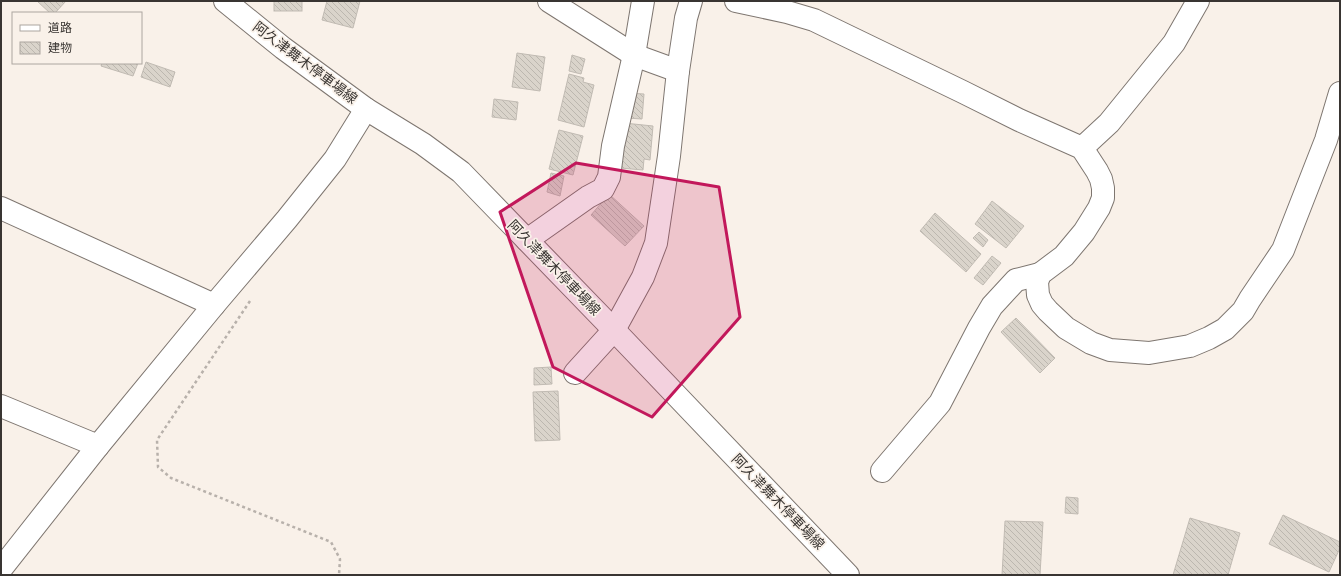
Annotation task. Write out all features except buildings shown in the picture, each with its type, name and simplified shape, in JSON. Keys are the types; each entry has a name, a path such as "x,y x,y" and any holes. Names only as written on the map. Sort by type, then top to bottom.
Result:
{"street":[{"name":"阿久津舞木停車場線","path":"226,1 283,48 366,109 423,144 461,172 848,575"},
{"path":"549,1 634,55 678,71"},
{"path":"527,240 588,197 603,189 609,177 613,146 634,55 643,1"},
{"path":"575,373 614,330 643,277 656,243 669,156 678,71 686,18 691,1"},
{"path":"736,1 787,12 814,20 1019,120 1082,148 1101,179 1103,198 1099,208 1084,232 1064,256 1040,274 1016,280 992,306 940,403 882,471"},
{"path":"1082,148 1109,123 1174,43 1198,1"},
{"path":"1040,274 1037,282 1038,295 1042,304 1048,311 1066,328 1091,343 1110,350 1138,353 1164,351 1190,346 1225,329 1243,311 1283,250 1326,140 1340,93"},
{"path":"1,569 98,446 287,219 334,159 366,109"},
{"path":"1,208 214,305"},
{"path":"1,406 98,446"}],"path":[{"path":"253,296 157,440 158,467 171,478 332,542 340,559 339,575"}],"highlighted area":[{"path":"576,163 719,187 740,317 652,417 553,367 500,212"}]}
